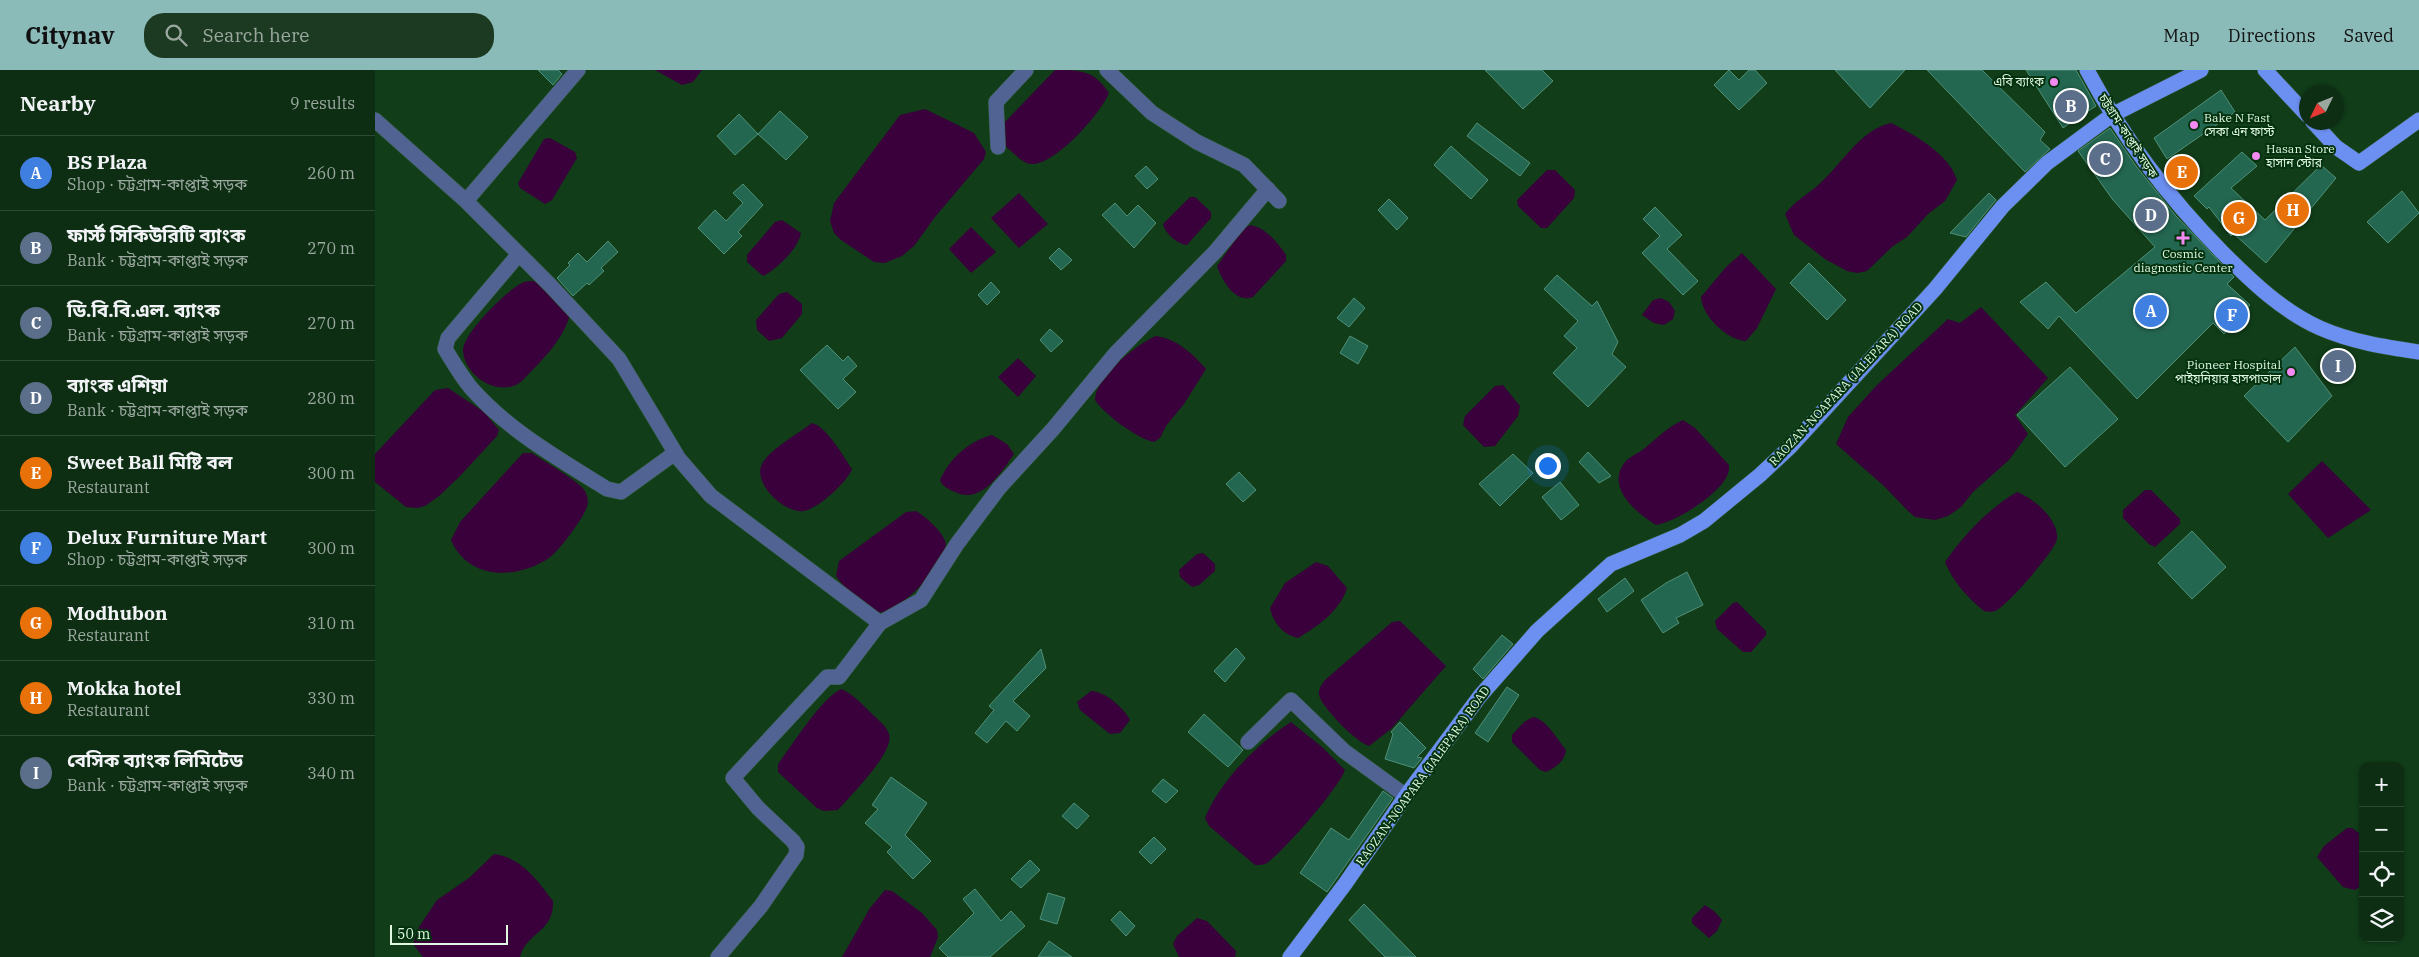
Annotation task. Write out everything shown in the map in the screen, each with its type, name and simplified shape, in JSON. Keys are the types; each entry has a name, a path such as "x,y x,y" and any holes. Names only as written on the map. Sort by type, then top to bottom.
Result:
{"main road":[{"name":"চট্টগ্রাম-কাপ্তাই সড়ক","path":"2087,70 2112,115 2153,176 2240,270 2274,299 2296,315 2343,337 2371,345 2419,352"},
{"name":"RAOZAN-NOAPARA (JALEPARA) ROAD","path":"1290,957 1345,884 1480,696 1537,631 1611,564 1680,535 1704,521 1760,476 1791,447 1929,296 2003,206 2047,163 2112,115 2201,70"},
{"path":"2265,70 2299,106"},
{"path":"2320,130 2336,147 2359,163 2419,120"}],"street":[{"path":"466,202 578,70"},
{"path":"998,147 996,102 1026,70"},
{"path":"1107,70 1152,113 1197,142 1244,164 1279,201"},
{"path":"375,120 466,202 519,254 619,359 675,453 711,496 880,623"},
{"path":"718,957 761,906 796,855 797,847 753,803 733,778 827,677 839,677 880,623 921,600 957,544 999,488 1053,429 1115,354 1215,252 1268,189"},
{"path":"519,254 448,338 445,349 469,386 495,413 534,444 607,489 621,492 675,453"},
{"path":"1248,742 1291,700 1344,751 1407,796"}],"shaded area":[{"path":"655,70 702,70 693,82 682,85"},
{"path":"1055,70 1072,70 1086,73 1098,80 1109,93 1097,113 1064,148 1041,162 1027,163 1003,144 1005,122"},
{"path":"925,109 974,133 986,152 984,159 935,217 914,246 902,256 885,263 874,262 841,240 834,233 830,221 834,203 900,115"},
{"path":"1891,123 1930,146 1947,162 1957,180 1945,201 1928,214 1907,237 1893,246 1867,271 1857,273 1847,271 1825,259 1794,235 1785,214 1825,179 1860,141 1880,127"},
{"path":"550,138 575,152 577,158 552,200 545,204 520,188 518,183 544,139"},
{"path":"1547,170 1555,170 1575,190 1574,198 1547,228 1541,228 1518,206 1517,200"},
{"path":"1019,193 1048,224 1019,248 991,218"},
{"path":"1190,197 1195,197 1211,212 1211,218 1187,245 1172,238 1163,224"},
{"path":"782,220 801,233 799,239 786,258 763,276 747,262 747,255 775,222"},
{"path":"1251,225 1262,230 1279,245 1286,255 1286,261 1253,297 1247,298 1235,294 1231,290 1222,278 1217,266 1243,229"},
{"path":"971,227 996,252 971,273 949,249"},
{"path":"1742,253 1776,289 1757,328 1746,341 1731,336 1717,326 1706,312 1701,297 1726,267"},
{"path":"526,281 533,281 548,288 570,314 567,324 557,342 522,381 504,388 494,386 477,377 470,369 463,351 465,343 477,324 496,303 515,287"},
{"path":"787,292 802,304 802,314 782,338 769,341 757,330 756,320 779,294"},
{"path":"1661,298 1669,302 1675,311 1673,319 1664,325 1654,323 1642,315 1653,300"},
{"path":"1981,307 2048,378 2015,415 2028,434 2009,460 1973,492 1961,507 1948,516 1935,520 1915,517 1884,486 1836,444 1848,417 1877,385 1948,319 1960,323"},
{"path":"1156,336 1171,340 1184,348 1206,369 1184,404 1166,426 1160,438 1154,442 1139,436 1122,425 1099,406 1095,400 1097,391 1109,372 1138,346"},
{"path":"1018,358 1036,376 1018,397 998,377"},
{"path":"1503,385 1520,406 1518,416 1495,446 1484,447 1463,425 1465,416 1495,386"},
{"path":"448,388 484,412 499,430 497,436 439,496 425,506 417,508 406,507 375,482 375,454 435,390"},
{"path":"1683,420 1695,428 1729,465 1728,473 1715,491 1696,507 1674,519 1656,525 1625,498 1619,480 1620,470 1628,459"},
{"path":"812,423 829,436 852,469 845,481 824,500 810,509 796,511 788,508 772,496 762,480 760,472 762,464 771,453"},
{"path":"992,435 1007,444 1014,454 996,478 982,491 973,494 964,495 944,486 940,480 955,458 976,441"},
{"path":"523,453 532,453 576,482 586,493 587,507 569,535 549,558 536,565 508,573 481,569 469,563 459,553 451,540 460,522"},
{"path":"2322,461 2371,510 2328,538 2288,494"},
{"path":"2145,490 2151,490 2180,519 2180,524 2155,547 2149,544 2123,518 2123,510"},
{"path":"2017,492 2044,510 2054,524 2057,531 2057,539 2040,566 2001,607 1995,611 1984,611 1961,589 1945,562 1977,523 1996,506"},
{"path":"916,511 933,524 940,533 945,541 945,549 934,571 913,593 891,609 876,612 857,600 836,576 839,561 906,512"},
{"path":"1203,553 1215,564 1215,571 1199,585 1192,587 1180,577 1179,570 1197,554"},
{"path":"1316,562 1328,566 1347,588 1334,611 1298,638 1280,628 1270,608 1285,583"},
{"path":"1737,602 1766,631 1766,635 1751,652 1743,652 1717,629 1715,621 1733,603"},
{"path":"1400,621 1446,666 1391,729 1369,746 1356,738 1335,718 1320,698 1319,691 1325,680 1392,622"},
{"path":"841,689 857,700 884,725 889,734 889,742 885,752 870,774 838,810 824,811 817,808 778,772 778,764 816,712"},
{"path":"1091,691 1108,697 1119,705 1127,715 1130,720 1120,733 1110,734 1080,710 1077,702"},
{"path":"1533,717 1547,726 1566,750 1564,757 1559,763 1546,772 1540,770 1512,742 1512,735 1524,722"},
{"path":"1291,722 1322,747 1345,770 1322,805 1285,846 1267,863 1255,865 1209,826 1205,818 1220,790 1241,764 1266,741"},
{"path":"2347,828 2352,828 2359,833 2359,887 2355,890 2343,887 2317,857 2324,846"},
{"path":"494,854 504,856 521,865 553,901 552,912 545,926 528,942 520,957 423,957 413,944 419,927 437,900 469,878"},
{"path":"885,890 892,891 922,913 937,930 938,937 930,957 842,957 870,908"},
{"path":"1705,905 1722,920 1717,931 1709,938 1692,923 1692,918"},
{"path":"1197,918 1207,921 1236,951 1235,957 1179,957 1173,944 1177,936"}],"building":[{"path":"538,70 558,70 562,74 553,85"},
{"path":"1485,70 1542,70 1553,81 1523,109"},
{"path":"1729,70 1739,80 1749,70 1755,70 1767,83 1739,110 1714,85"},
{"path":"1835,70 1905,70 1870,108"},
{"path":"1927,70 1982,70 2045,132 2040,140 2050,149 2025,172"},
{"path":"2026,70 2076,70 2096,106 2063,128"},
{"name":"Bake N Fast সেকা এন ফাস্ট","path":"2221,90 2235,112 2167,159 2154,138"},
{"path":"780,111 808,137 786,160 758,134"},
{"path":"739,114 758,134 735,155 717,136"},
{"path":"1477,123 1530,163 1520,176 1467,136"},
{"path":"2110,128 2136,166 2176,216 2234,277 2227,284 2250,305 2224,334 2213,323 2137,399 2059,316 2048,329 2020,302 2046,282 2076,313 2155,247 2113,200 2078,151"},
{"path":"1451,146 1488,180 1471,199 1434,165"},
{"path":"2242,152 2257,166 2231,188 2265,220 2321,165 2336,178 2266,263 2233,233 2231,236 2209,207 2207,209 2194,196"},
{"path":"1146,166 1158,179 1147,189 1135,176"},
{"path":"743,184 763,205 738,232 742,236 724,254 698,228 715,210 726,221 743,203 733,193"},
{"path":"2402,191 2419,213 2388,243 2367,222"},
{"path":"1989,193 1996,200 1966,237 1950,233"},
{"path":"1389,199 1408,218 1397,230 1378,210"},
{"path":"1115,203 1127,216 1138,205 1156,223 1134,248 1102,215"},
{"path":"1655,207 1682,235 1667,249 1698,281 1683,295 1642,253 1660,236 1643,219"},
{"path":"608,241 618,252 601,268 604,271 573,296 557,278 570,265 568,263 578,253 587,262"},
{"path":"1059,248 1072,260 1061,270 1049,258"},
{"path":"1809,263 1846,300 1827,320 1790,283"},
{"path":"1557,275 1592,306 1597,301 1618,342 1612,354 1626,367 1588,407 1553,373 1577,348 1564,336 1578,321 1544,289"},
{"path":"991,282 1000,292 987,305 978,295"},
{"path":"1354,298 1365,308 1349,327 1337,318"},
{"path":"1050,329 1063,341 1051,352 1040,340"},
{"path":"1350,336 1368,346 1358,364 1340,353"},
{"path":"827,345 843,361 848,356 857,366 843,379 856,392 838,409 800,370"},
{"name":"Pioneer Hospital পাইয়নিয়ার হাসপাতাল","path":"2295,347 2332,396 2288,442 2244,396"},
{"path":"2070,367 2118,419 2065,467 2017,415"},
{"path":"1588,452 1611,476 1599,483 1579,462"},
{"path":"1513,454 1533,473 1500,506 1479,484"},
{"path":"1239,472 1256,490 1243,502 1226,484"},
{"path":"1560,482 1579,505 1561,520 1542,497"},
{"path":"2192,531 2226,567 2192,599 2158,563"},
{"path":"1687,572 1703,605 1676,618 1679,623 1663,633 1641,600 1666,583"},
{"path":"1625,578 1634,591 1607,612 1598,599"},
{"path":"1502,635 1513,644 1483,679 1473,669"},
{"path":"1236,648 1245,658 1225,682 1214,671"},
{"path":"1041,649 1046,668 1013,701 1030,716 1017,731 1006,721 987,743 975,733 994,710 989,706"},
{"path":"1507,687 1519,695 1488,742 1475,733"},
{"path":"1204,714 1243,750 1228,767 1188,732"},
{"path":"1400,722 1426,748 1417,757 1422,758 1414,768 1385,759 1393,734 1391,732"},
{"path":"891,777 927,803 905,835 931,861 913,879 887,852 892,847 865,823 878,809 872,805"},
{"path":"1163,779 1178,791 1166,803 1152,791"},
{"path":"1383,791 1393,798 1327,892 1300,873 1331,828 1349,840"},
{"path":"1074,803 1089,816 1077,829 1062,816"},
{"path":"1154,837 1166,849 1151,864 1139,852"},
{"path":"1030,860 1040,870 1021,888 1011,879"},
{"path":"975,889 1001,921 1011,911 1025,926 990,957 948,957 939,948 974,913 963,899"},
{"path":"1048,893 1065,898 1057,924 1040,919"},
{"path":"1364,904 1416,957 1385,957 1349,920"},
{"path":"1120,911 1135,926 1126,936 1111,920"},
{"path":"1049,941 1072,957 1038,957"}],"place":[{"name":"এবি ব্যাংক","path":"2054,82"},
{"name":"ফার্স্ট সিকিউরিটি ব্যাংক","path":"2071,106"},
{"name":"Bake N Fast সেকা এন ফাস্ট","path":"2194,125"},
{"name":"Hasan Store হাসান স্টোর","path":"2256,156"},
{"name":"ডি.বি.বি.এল. ব্যাংক","path":"2105,159"},
{"name":"Sweet Ball মিষ্টি বল","path":"2182,172"},
{"name":"Mokka hotel","path":"2293,210"},
{"name":"ব্যাংক এশিয়া","path":"2151,215"},
{"name":"Modhubon","path":"2239,218"},
{"name":"Cosmic diagnostic Center","path":"2183,238"},
{"name":"BS Plaza","path":"2151,311"},
{"name":"Delux Furniture Mart","path":"2232,315"},
{"name":"বেসিক ব্যাংক লিমিটেড","path":"2338,366"},
{"name":"Pioneer Hospital পাইয়নিয়ার হাসপাতাল","path":"2291,372"}]}
